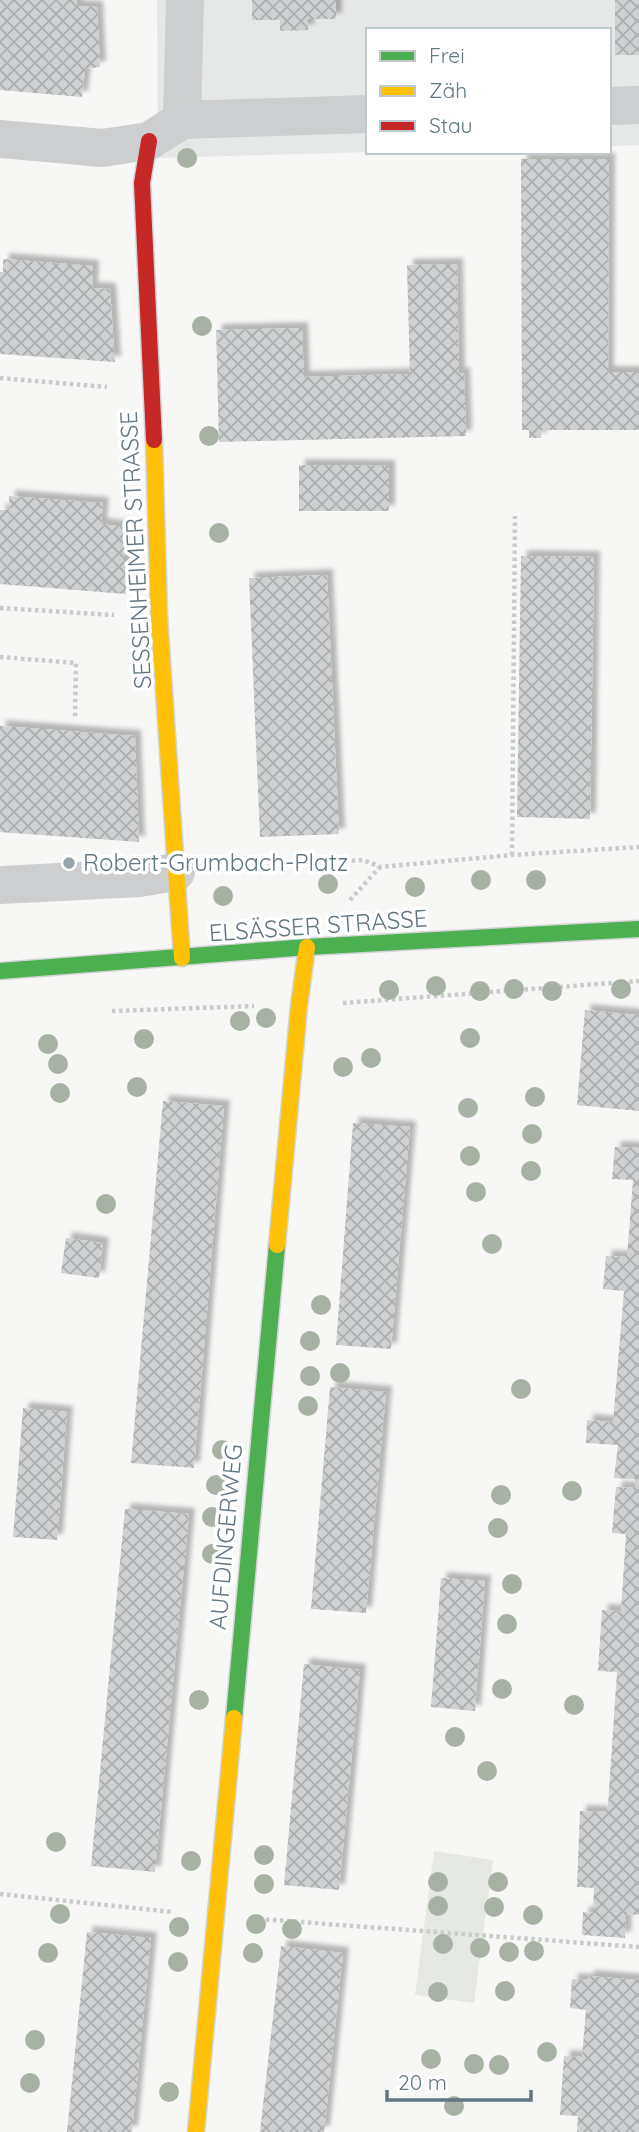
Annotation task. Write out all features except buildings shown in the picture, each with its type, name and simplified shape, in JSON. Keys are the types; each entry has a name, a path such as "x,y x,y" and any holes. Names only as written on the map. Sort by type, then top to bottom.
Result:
{"street":[{"path":"181,120 185,0"},
{"path":"611,106 639,106"},
{"path":"0,139 102,148 149,141 181,120 366,114"},
{"name":"SESSENHEIMER STRASSE","path":"149,141 142,183 159,617 182,958"},
{"path":"0,885 139,878 176,872"},
{"name":"ELSÄSSER STRASSE","path":"0,971 307,947 639,929"},
{"name":"AUFDINGERWEG","path":"196,2132 299,1006 307,947"}],"path":[{"path":"0,379 151,390"},
{"path":"512,855 516,752 515,516"},
{"path":"0,608 159,617"},
{"path":"0,657 76,663 75,719"},
{"path":"176,872 364,860 380,867 639,847"},
{"path":"218,1006 299,1006 639,981"},
{"path":"0,1894 214,1916 639,1947"}],"shaded area":[{"path":"157,0 639,0 639,145 611,146 611,28 366,28 366,152 158,158"},
{"path":"434,1851 493,1860 474,2003 415,1995"}],"traffic: fast":[{"path":"0,971 307,947 639,929"},
{"path":"234,1718 277,1245"}],"traffic: slow":[{"path":"154,440 159,617 182,958"},
{"path":"277,1245 307,947"},
{"path":"196,2132 234,1718"}],"traffic: jam":[{"path":"149,141 142,183 154,440"}],"place":[{"name":"Robert-Grumbach-Platz","path":"69,863"}]}
